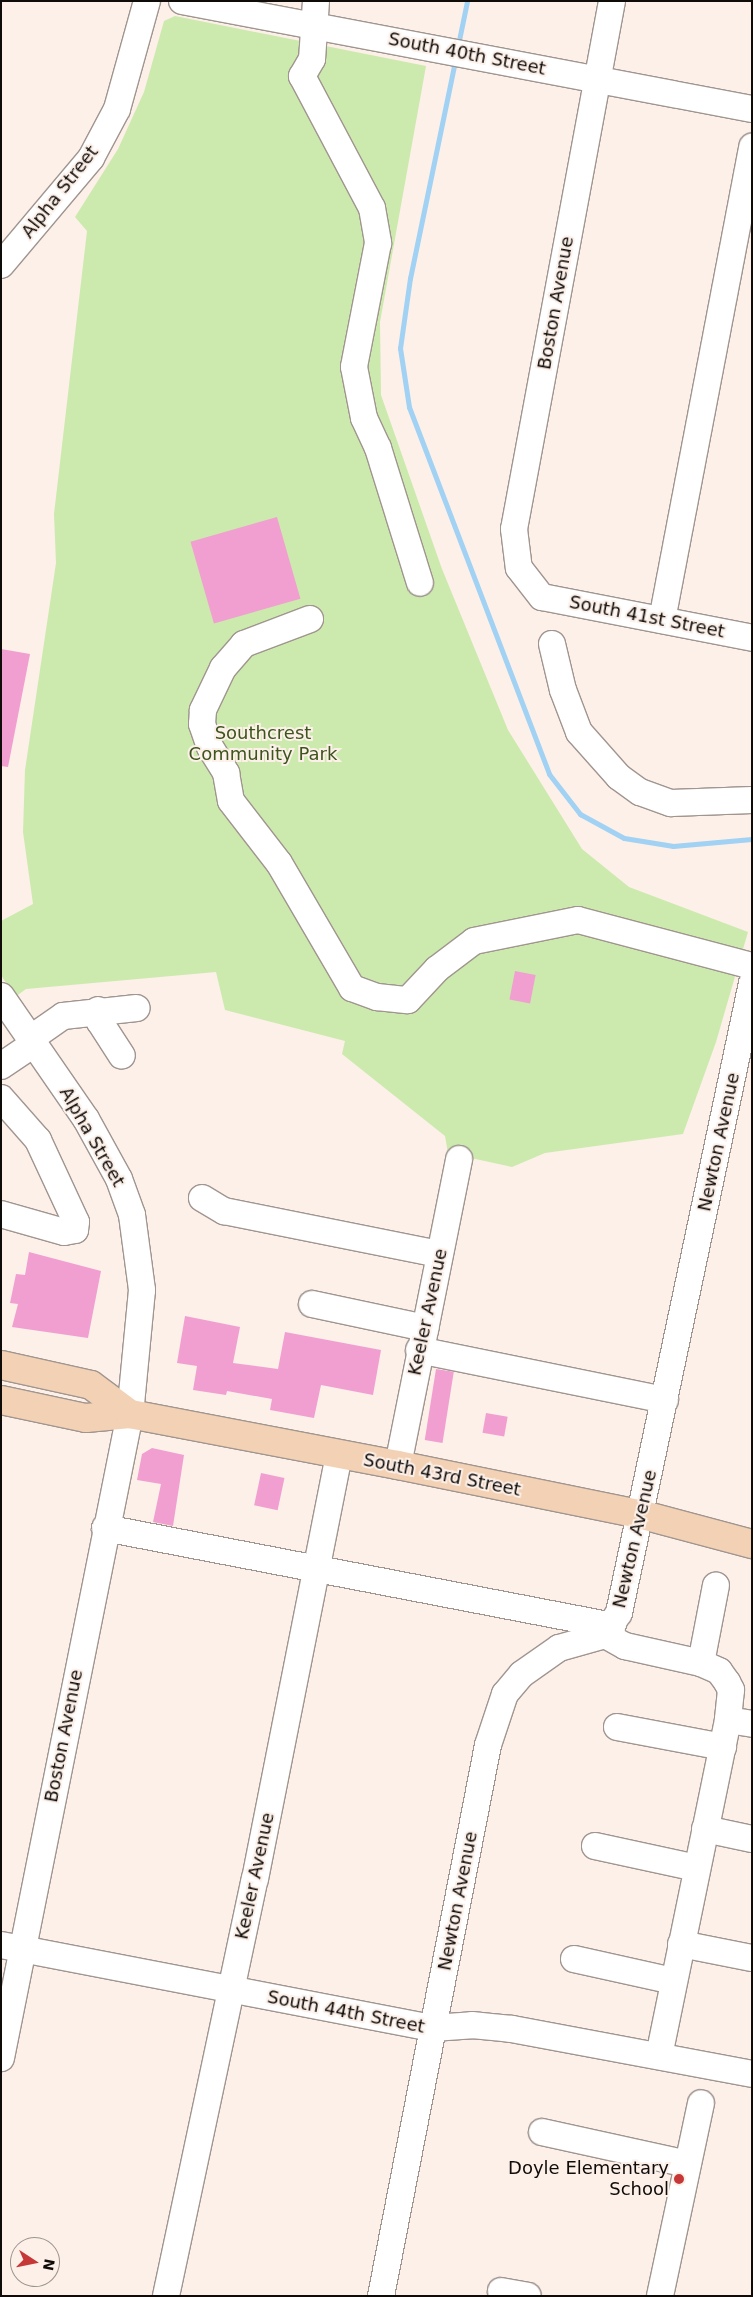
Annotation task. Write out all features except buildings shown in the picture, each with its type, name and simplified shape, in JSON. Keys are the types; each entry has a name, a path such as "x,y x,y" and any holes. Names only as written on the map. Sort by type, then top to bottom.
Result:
{"main road":[{"name":"South 43rd Street","path":"1,1365 91,1385 130,1414"},
{"name":"South 43rd Street","path":"1,1400 86,1418 130,1414 339,1456 398,1465 643,1515 752,1544"}],"street":[{"name":"Alpha Street","path":"1,265 91,158 117,108 147,1"},
{"name":"South 40th Street","path":"182,1 314,13 418,44 752,109"},
{"name":"Boston Avenue","path":"542,597 519,568 514,529 612,1"},
{"path":"314,13 312,59 302,76 372,208 378,243 354,367 364,418 378,448 420,583"},
{"path":"662,620 752,146"},
{"name":"South 41st Street","path":"542,597 752,638"},
{"path":"310,619 244,644 223,668 203,710 202,724 210,747 226,773 231,801 279,863 352,988 377,997 408,1000 437,969 474,941 578,920 752,966"},
{"path":"552,644 563,690 579,732 618,778 640,792 671,803 752,800"},
{"name":"Newton Avenue","path":"381,2296 488,1745 505,1694 522,1674 545,1655 574,1642 609,1631 620,1613 643,1515 665,1400 752,983"},
{"name":"Alpha Street","path":"1,996 86,1119 119,1178 132,1215 142,1290 130,1414"},
{"path":"1,1066 63,1016 98,1010 137,1008"},
{"path":"98,1010 100,1022 122,1056"},
{"path":"1,1098 38,1140 76,1222 76,1230 64,1232 1,1214"},
{"name":"Keeler Avenue","path":"398,1465 459,1159"},
{"path":"202,1198 224,1211 440,1254"},
{"path":"312,1304 422,1339 665,1400"},
{"name":"Boston Avenue","path":"1,2058 12,1947 130,1414"},
{"name":"Keeler Avenue","path":"166,2296 232,1989 318,1571 339,1456"},
{"path":"105,1528 609,1631 625,1646 701,1663 719,1672 731,1690 740,1722 722,1747 659,2056"},
{"path":"701,1663 716,1585"},
{"path":"617,1727 722,1747"},
{"path":"705,1829 752,1839"},
{"path":"595,1846 697,1868"},
{"path":"681,1944 752,1958"},
{"name":"South 44th Street","path":"12,1947 433,2028 472,2025 512,2029 752,2074"},
{"path":"574,1959 673,1981"},
{"path":"664,2295 701,2103"},
{"path":"542,2132 688,2164"},
{"path":"501,2291 528,2296"}],"green space":[{"name":"Southcrest Community Park","path":"175,16 426,66 380,322 381,395 442,569 508,730 582,849 629,887 748,932 716,1042 683,1134 545,1153 512,1167 448,1153 445,1136 342,1054 345,1041 225,1010 216,972 26,989 15,997 1,975 1,921 33,904 23,832 25,770 56,563 54,514 87,231 75,217 118,149 144,92 164,21"}],"waterway":[{"path":"458,45 467,1"},
{"path":"455,61 410,278 400,348 409,407 549,774 580,814 624,838 673,846 752,839"}],"place":[{"name":"Doyle Elementary School","path":"679,2179"}]}
